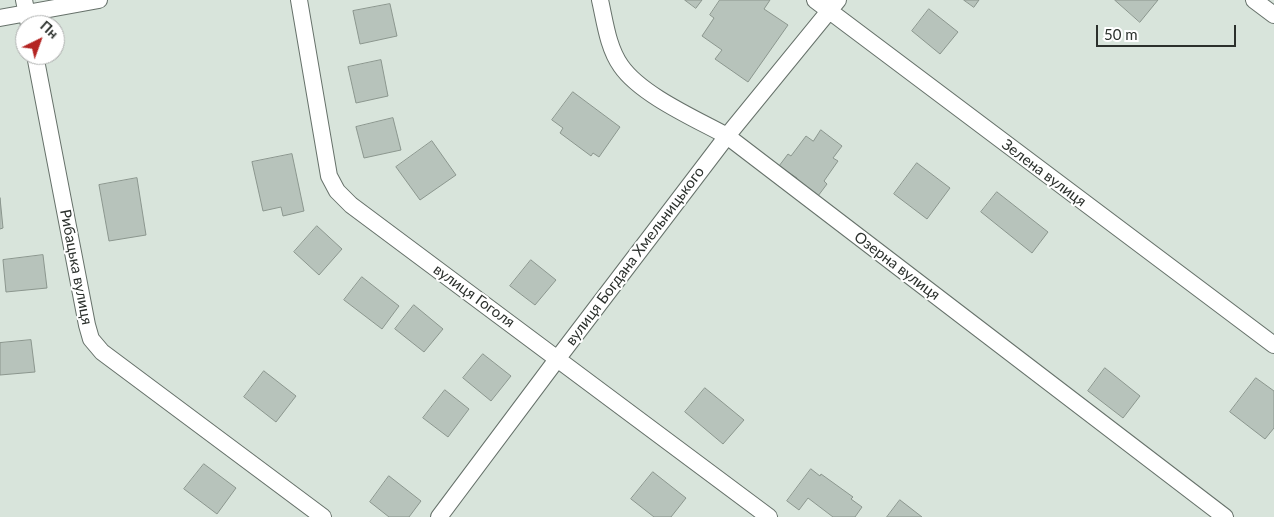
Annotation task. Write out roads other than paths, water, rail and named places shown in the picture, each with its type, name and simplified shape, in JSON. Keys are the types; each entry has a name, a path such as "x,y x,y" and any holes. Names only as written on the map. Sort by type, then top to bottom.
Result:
{"street":[{"path":"0,18 99,0"},
{"name":"вулиця Гоголя","path":"299,0 330,176 337,191 351,205 769,517"},
{"name":"Озерна вулиця","path":"600,0 610,43 621,66 643,90 727,136 1225,517"},
{"name":"Зелена вулиця","path":"815,0 833,6 1274,345"},
{"path":"1254,0 1274,15"},
{"name":"вулиця Богдана Хмельницького","path":"439,517 727,136 833,6"},
{"name":"Рибацька вулиця","path":"37,65 86,325 91,339 102,352 323,517"}]}
